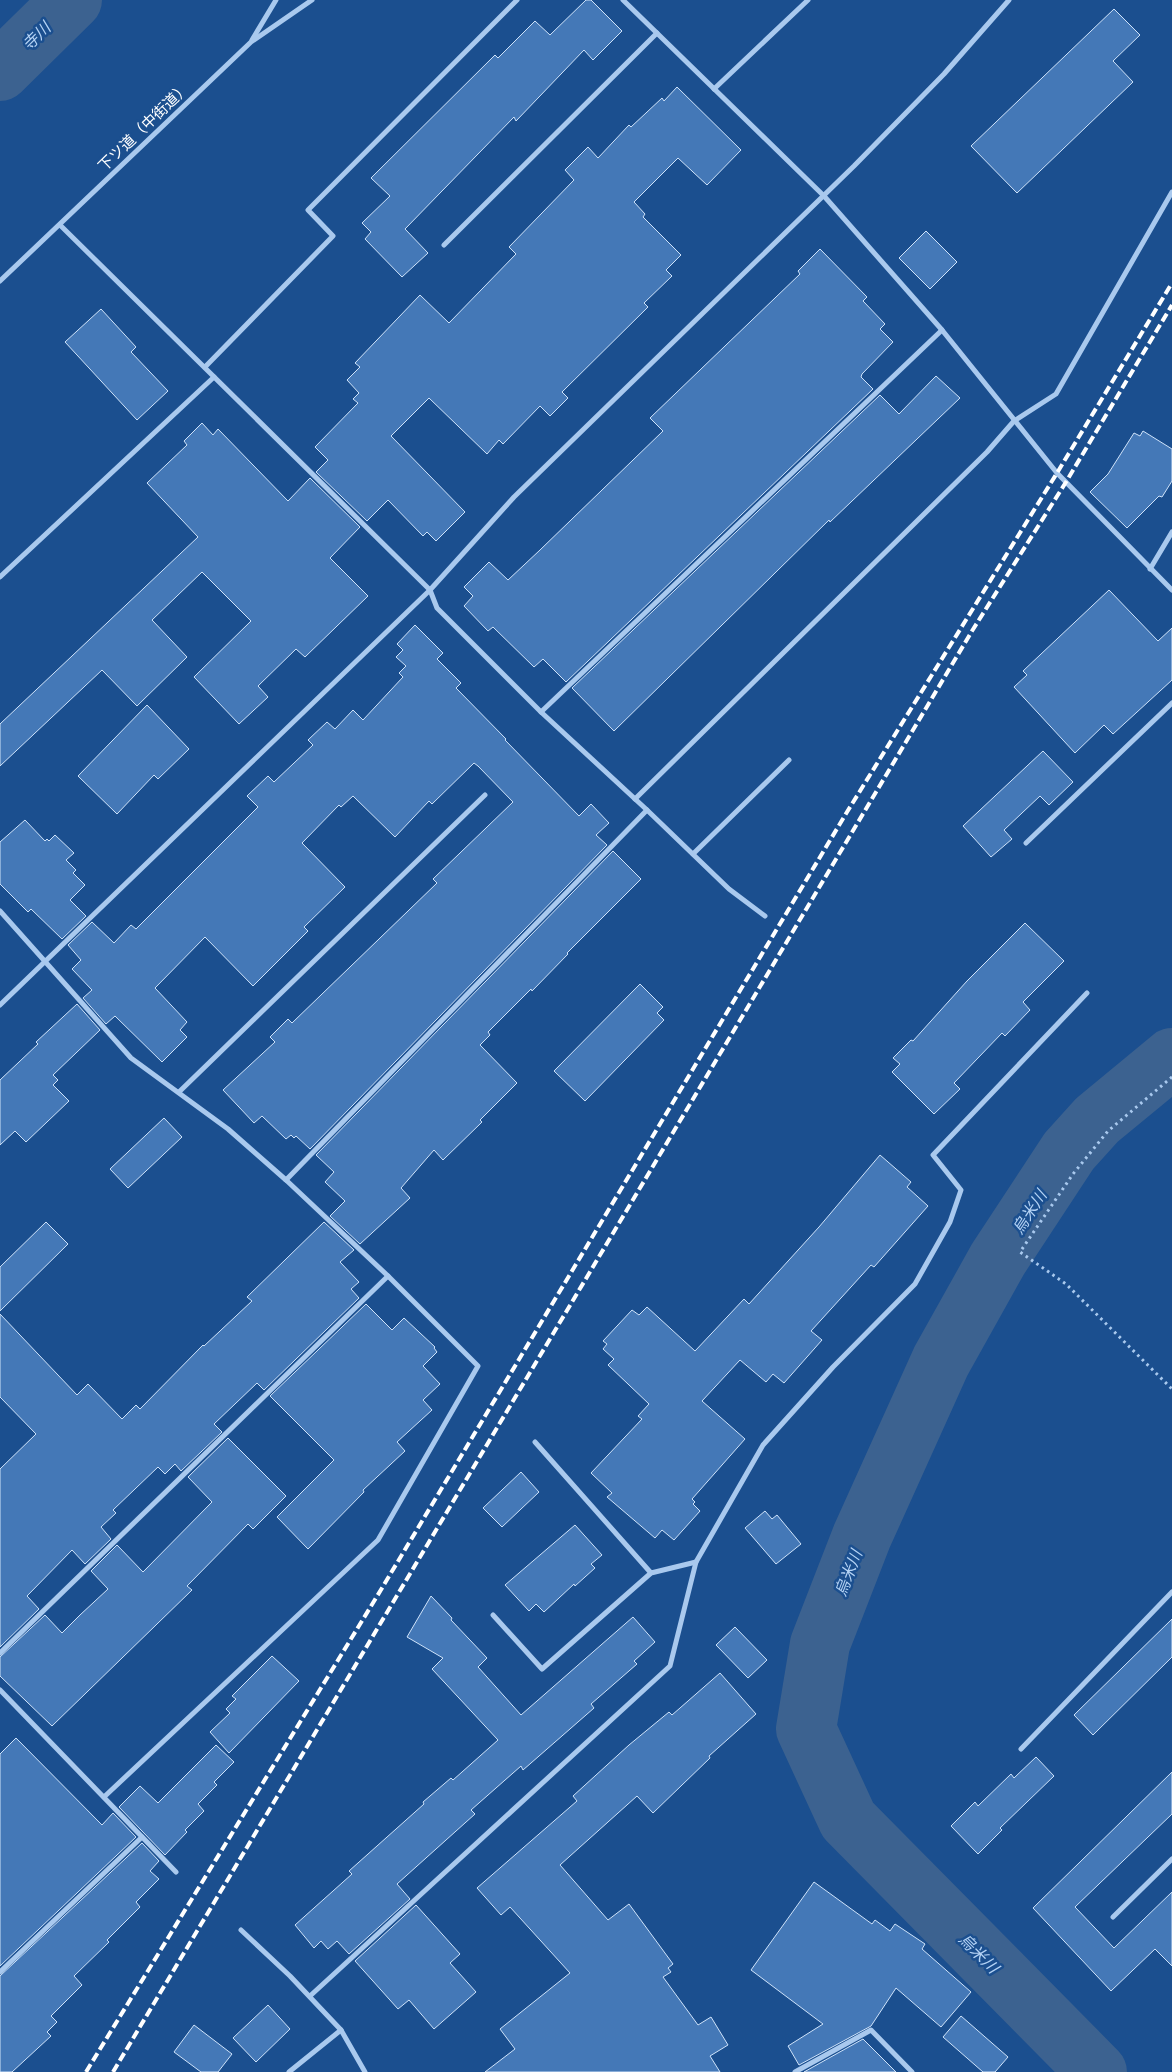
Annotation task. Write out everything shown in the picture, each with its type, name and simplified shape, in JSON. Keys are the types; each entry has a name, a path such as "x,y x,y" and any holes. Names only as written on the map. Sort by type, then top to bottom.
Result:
{"street":[{"path":"251,42 276,0"},
{"name":"下ツ道（中街道）","path":"0,281 251,42 312,0"},
{"path":"204,367 333,236 308,210 517,0"},
{"path":"623,0 824,196 942,330 1057,474 1172,590"},
{"path":"714,89 808,0"},
{"path":"0,1005 430,590 514,497 824,196 944,74 1008,0"},
{"path":"444,245 657,33"},
{"path":"635,799 980,459 1014,421 1056,394 1172,192"},
{"path":"60,224 430,590 437,608 541,712 729,889 765,916"},
{"path":"541,712 942,330"},
{"path":"0,577 214,376"},
{"path":"1150,569 1172,532"},
{"path":"1026,843 1172,703"},
{"path":"693,854 789,760"},
{"path":"178,1092 485,795"},
{"path":"286,1180 647,810"},
{"path":"0,912 131,1058 228,1129 286,1180 388,1276 478,1366 378,1540 104,1798"},
{"path":"310,1996 670,1666 696,1562 764,1445 833,1366 915,1284 950,1222 961,1190 933,1155 1087,993"},
{"path":"0,1653 388,1276"},
{"path":"535,1442 651,1573"},
{"path":"492,1616 542,1668 651,1573 696,1562"},
{"path":"1021,1749 1172,1592"},
{"path":"0,1690 176,1872"},
{"path":"0,1972 142,1837"},
{"path":"1113,1917 1172,1859"},
{"path":"241,1930 310,1996 341,2030 365,2072"},
{"path":"289,2072 341,2030"},
{"path":"795,2072 871,2030 912,2072"}],"path":[{"path":"1172,1077 1108,1131 1073,1174 1020,1252 1066,1284 1172,1388"}],"building":[{"path":"586,0 591,0 622,31 593,60 584,50 516,121 514,117 405,229 428,253 402,277 365,239 371,232 362,223 390,196 371,178 495,55 498,58 535,21 550,35"},
{"path":"1114,9 1140,35 1113,61 1133,82 1017,193 971,146"},
{"path":"677,87 741,150 707,185 678,158 634,202 645,214 643,217 681,255 666,270 672,276 644,303 648,307 562,392 568,398 550,416 540,406 503,444 499,440 487,454 429,398 391,436 465,512 436,541 427,532 423,536 388,500 367,521 316,472 328,460 315,447 358,403 353,399 359,393 347,380 360,367 355,363 420,295 449,323 516,254 509,247 574,180 565,170 588,147 598,158 629,125 631,127 662,98 664,101"},
{"path":"926,231 957,262 930,289 899,258"},
{"path":"820,249 867,297 863,301 885,324 880,329 893,342 862,374 861,377 873,389 566,682 543,659 534,667 493,627 488,631 464,606 473,596 464,587 489,562 508,580 540,550 663,431 650,418 800,274 798,271"},
{"path":"101,309 136,347 131,352 168,391 137,420 65,342"},
{"path":"936,376 960,398 830,522 829,520 614,731 572,688 880,395 899,414"},
{"path":"202,423 213,435 218,429 288,501 310,478 360,527 330,558 368,596 305,657 296,649 258,686 268,697 239,724 194,677 251,621 202,572 152,620 187,657 137,706 102,670 0,766 0,724 198,537 147,483 187,445 184,441"},
{"path":"1143,431 1172,449 1172,481 1162,497 1159,496 1127,528 1090,492 1108,474 1134,433 1140,436"},
{"path":"1109,590 1158,641 1172,628 1172,680 1113,734 1104,725 1075,753 1014,687 1027,675 1023,671"},
{"path":"415,625 443,653 437,659 461,683 456,688 579,816 591,804 609,823 596,835 607,845 310,1149 296,1136 294,1138 291,1135 286,1139 262,1116 254,1123 223,1090 275,1042 270,1037 288,1019 292,1023 437,883 433,879 513,802 478,766 474,763 432,804 429,801 395,837 353,796 341,807 339,805 302,843 345,887 304,927 308,931 253,986 205,937 155,988 187,1022 180,1030 187,1037 162,1062 115,1016 106,1024 83,998 92,990 72,969 81,960 68,945 92,922 114,943 131,925 136,929 258,807 247,796 268,776 274,782 313,745 308,740 327,722 335,729 353,710 363,720 403,677 399,673 406,666 396,657 403,650 397,644"},
{"path":"147,705 189,749 158,779 154,775 117,814 78,776"},
{"path":"1043,751 1073,782 1049,805 1040,796 1004,830 1012,839 991,857 963,826"},
{"path":"25,820 45,841 47,839 49,841 55,835 74,853 66,860 76,870 73,873 85,885 70,900 86,916 62,939 31,909 28,912 0,884 0,842"},
{"path":"613,851 641,879 532,991 531,989 488,1032 490,1035 480,1045 517,1083 480,1120 482,1122 443,1160 434,1150 401,1188 410,1198 360,1244 330,1216 345,1201 325,1182 334,1172 316,1155"},
{"path":"1025,923 1064,961 1023,1002 1030,1010 1005,1036 1002,1033 954,1083 960,1089 934,1114 892,1072 900,1064 893,1058 911,1040 913,1041 967,981"},
{"path":"640,984 663,1007 657,1013 664,1020 585,1101 554,1071"},
{"path":"77,1004 100,1030 53,1075 58,1080 53,1085 69,1101 26,1142 15,1131 0,1145 0,1080 38,1044 36,1042"},
{"path":"164,1118 182,1137 128,1188 110,1169"},
{"path":"880,1155 911,1182 907,1187 928,1206 874,1267 871,1265 811,1331 822,1340 784,1383 773,1374 766,1382 740,1360 702,1401 745,1439 692,1499 695,1502 693,1504 700,1511 674,1540 662,1530 655,1538 607,1497 612,1493 591,1473 642,1419 638,1416 649,1404 608,1365 614,1359 603,1349 607,1344 603,1341 632,1310 639,1315 647,1307 695,1351 744,1299 749,1304 819,1227"},
{"path":"46,1222 68,1244 0,1311 0,1267"},
{"path":"324,1222 354,1250 340,1262 359,1282 351,1289 359,1298 264,1390 257,1383 214,1424 222,1432 181,1471 175,1464 165,1474 158,1467 113,1510 116,1513 101,1527 111,1539 85,1564 72,1550 27,1596 39,1609 0,1647 0,1469 36,1434 0,1397 0,1314 77,1395 88,1384 122,1419 136,1405 140,1409 203,1345 252,1301 247,1297"},
{"path":"366,1304 392,1330 404,1318 435,1347 437,1352 423,1366 440,1384 423,1400 432,1410 397,1442 405,1451 363,1490 364,1492 308,1549 277,1517 334,1460 270,1396"},
{"path":"228,1438 286,1496 253,1529 248,1524 187,1586 192,1590 52,1726 0,1676 0,1657 45,1615 62,1633 108,1589 91,1571 117,1545 143,1572 212,1502 188,1477"},
{"path":"521,1472 539,1492 502,1527 483,1508"},
{"path":"765,1511 772,1519 777,1515 801,1544 776,1564 745,1528"},
{"path":"575,1525 602,1555 591,1564 595,1568 575,1586 574,1584 544,1612 536,1604 529,1611 505,1585"},
{"path":"431,1596 487,1658 478,1667 521,1715 633,1617 655,1642 634,1661 637,1664 591,1704 594,1708 523,1770 521,1766 471,1810 475,1814 397,1884 410,1899 349,1954 337,1941 328,1949 321,1941 314,1948 295,1925 352,1874 349,1871 424,1804 423,1802 451,1778 453,1780 498,1740 432,1669 443,1658 407,1637"},
{"path":"1172,1619 1172,1657 1093,1735 1074,1715"},
{"path":"735,1627 767,1660 748,1678 716,1645"},
{"path":"272,1656 299,1681 229,1753 210,1732 230,1713 226,1709 236,1699 232,1696"},
{"path":"720,1673 756,1714 709,1756 710,1758 653,1813 637,1796 560,1865 608,1920 629,1904 673,1964 668,1968 671,1972 663,1977 698,2025 711,2017 728,2045 710,2056 720,2072 485,2072 515,2049 500,2029 570,1973 510,1907 501,1915 477,1888 577,1801 573,1796 629,1745 669,1712 672,1715"},
{"path":"16,1738 102,1825 113,1813 136,1837 0,1966 0,1754"},
{"path":"216,1745 234,1762 214,1782 217,1785 198,1804 204,1811 185,1830 187,1832 165,1855 119,1807 140,1786 158,1803"},
{"path":"1036,1757 1054,1776 1000,1828 1002,1830 978,1854 951,1826 975,1802 978,1806 1011,1774 1014,1778"},
{"path":"1172,1772 1172,1814 1075,1907 1114,1948 1172,1892 1172,1966 1155,1949 1111,1991 1033,1908"},
{"path":"142,1843 159,1861 150,1871 159,1879 136,1902 140,1907 107,1940 109,1942 74,1976 82,1985 51,2016 57,2022 47,2032 51,2036 12,2072 0,2072 0,1976"},
{"path":"814,1882 872,1924 875,1920 890,1931 895,1924 925,1944 922,1949 971,1992 941,2027 896,1988 871,2026 799,2065 788,2046 823,2024 751,1970"},
{"path":"416,1905 460,1954 450,1963 476,1992 434,2029 409,2000 398,2009 355,1961"},
{"path":"268,2005 290,2029 256,2062 233,2038"},
{"path":"961,2016 1008,2057 995,2072 983,2072 943,2037"},
{"path":"194,2025 232,2054 218,2072 201,2072 174,2052"},
{"path":"863,2039 896,2072 804,2072"}],"waterway":[{"name":"寺川","path":"0,71 72,0"},
{"name":"烏米川","path":"1097,2072 848,1820 806,1729 820,1644 862,1536 941,1361 998,1259 1069,1151 1097,1120 1172,1058"}],"railway":[{"path":"86,2072 376,1598 847,812 1172,283"},
{"path":"113,2072 972,631 1066,482 1172,305"}]}
